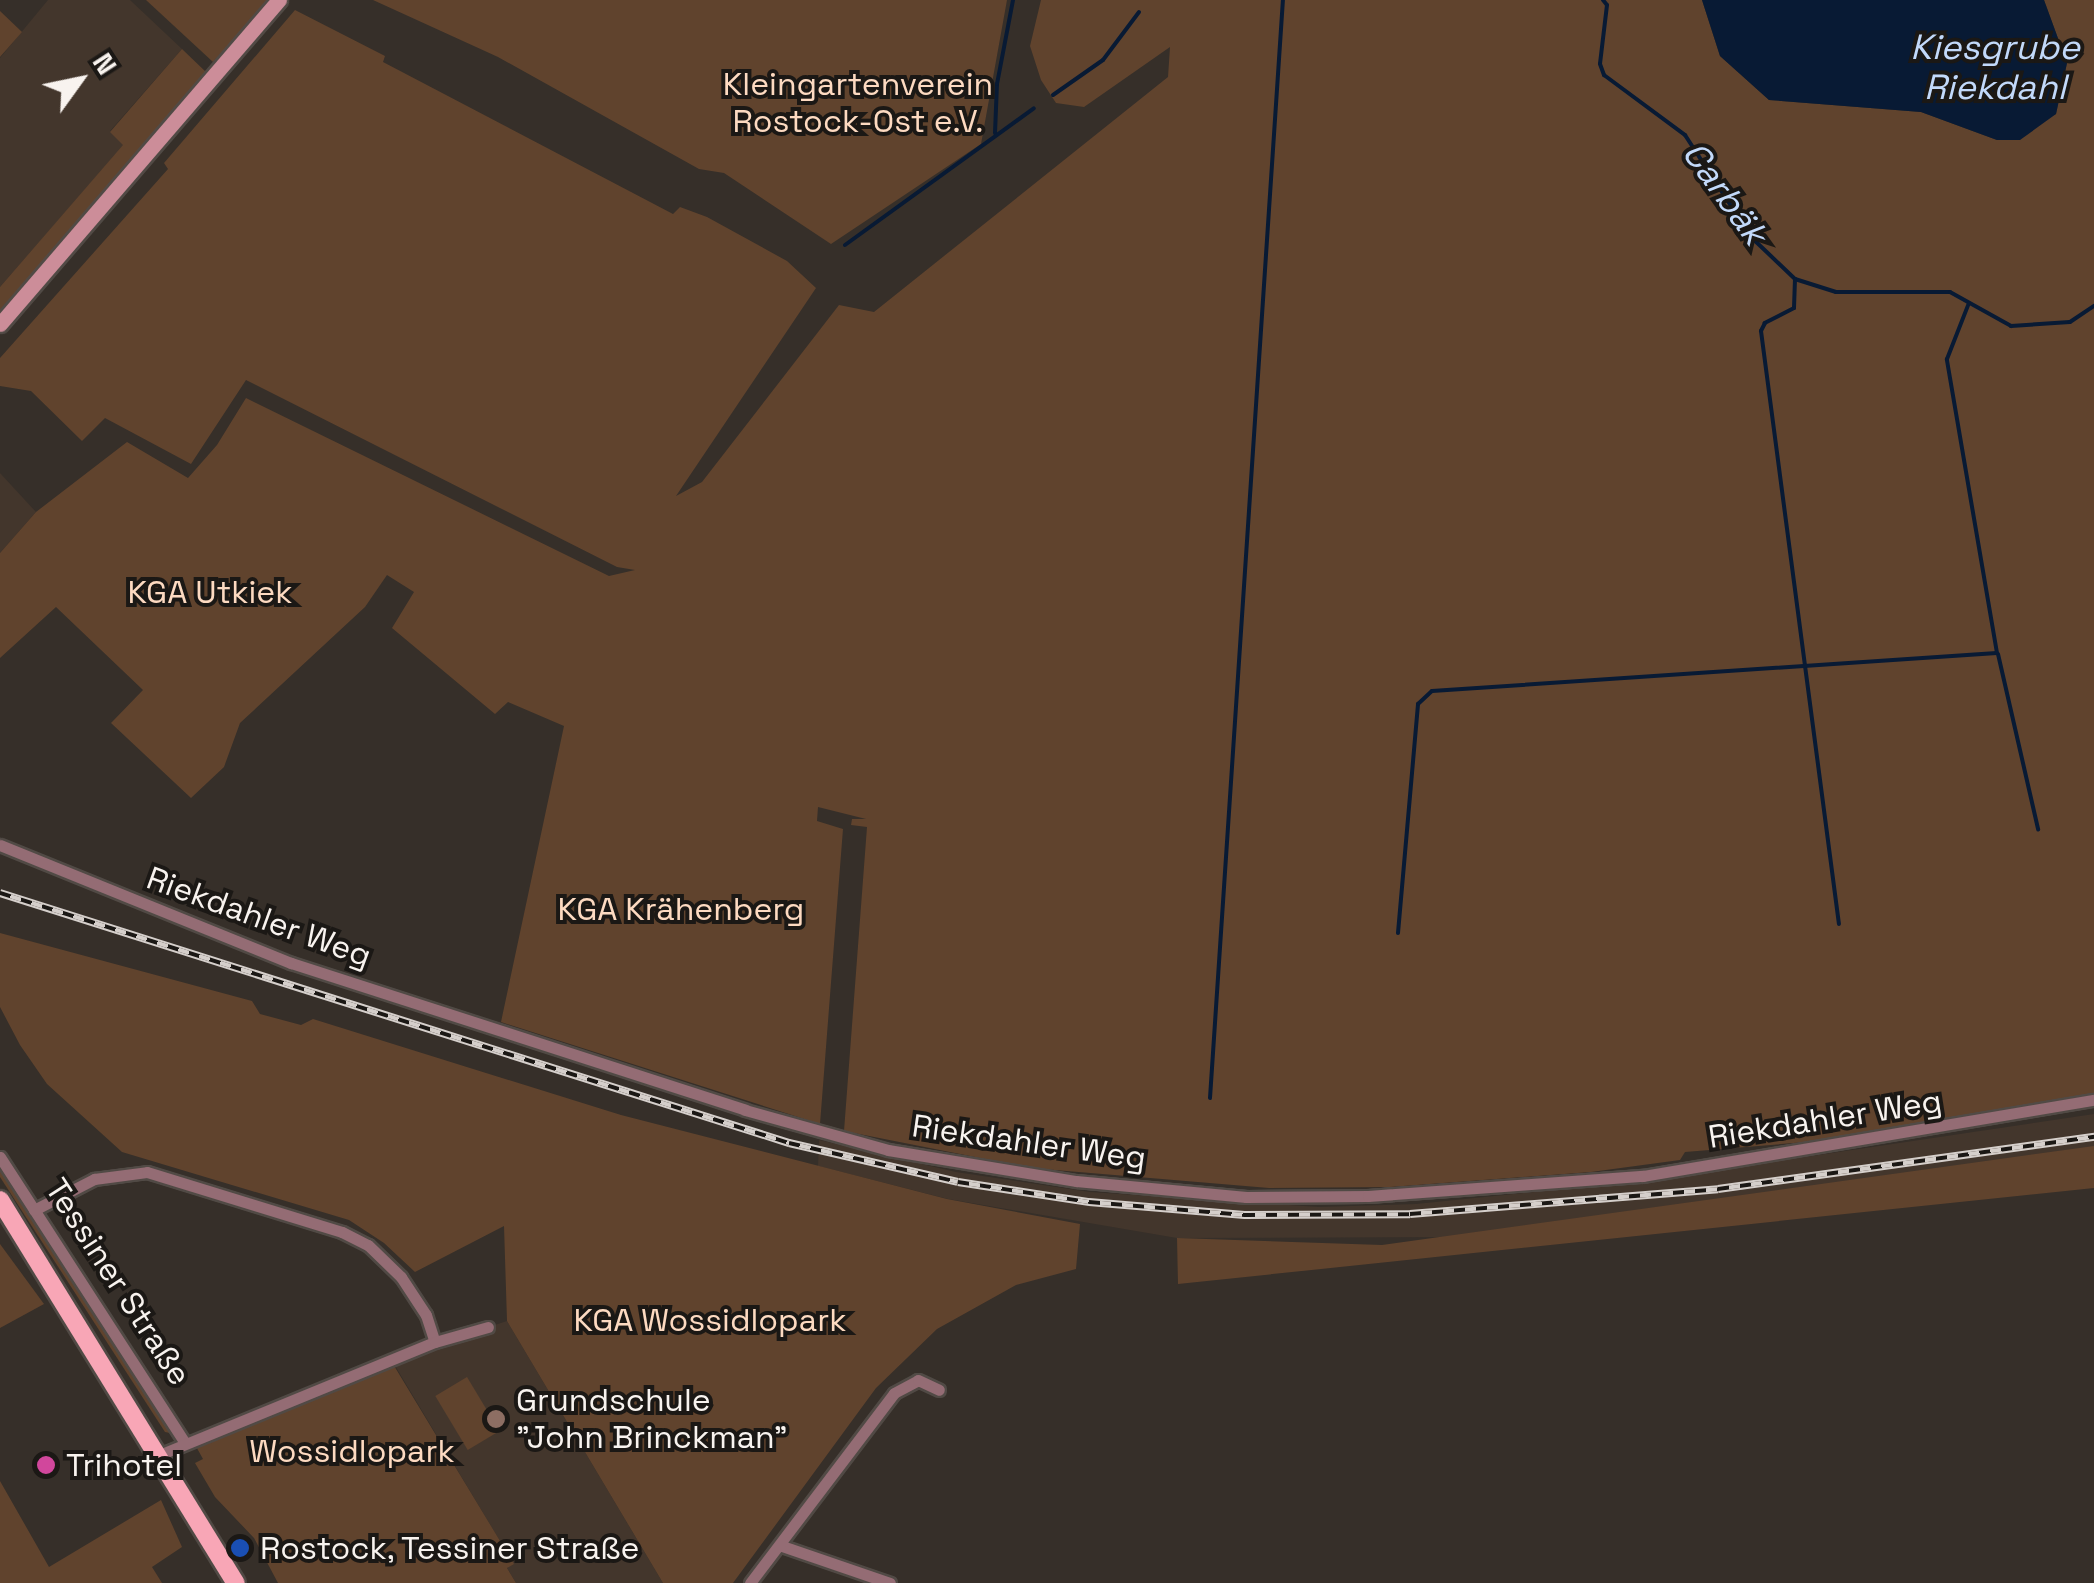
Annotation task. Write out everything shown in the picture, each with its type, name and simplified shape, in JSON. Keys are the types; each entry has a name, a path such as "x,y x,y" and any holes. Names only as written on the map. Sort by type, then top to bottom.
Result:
{"main road":[{"path":"0,324 280,0"},
{"name":"Tessiner Straße","path":"0,1200 236,1583"}],"street":[{"name":"Riekdahler Weg","path":"0,845 291,962 745,1110 888,1150 1044,1177 1246,1197 1368,1196 1643,1176 2094,1100"},
{"name":"Tessiner Straße","path":"0,1157 184,1442"},
{"path":"34,1210 94,1179 146,1172 324,1226 355,1237 384,1258 426,1315 435,1342"},
{"path":"159,1455 435,1342 488,1327"},
{"path":"750,1583 782,1546 894,1393 918,1380 939,1390"},
{"path":"782,1546 890,1583"},
{"path":"848,1570 856,1583"}],"shaded area":[{"path":"48,0 130,0 182,49 110,131 124,145 0,287 0,58"},
{"path":"0,473 36,512 0,553"},
{"path":"2094,1114 2094,1162 1461,1237 1177,1238 948,1199 818,1166 819,1140 956,1172 1090,1192 1319,1207 1416,1204 1643,1181"},
{"name":"Grundschule \"John Brinckman\"","path":"507,1321 663,1583 516,1583 507,1568 513,1563 391,1359"}],"green space":[{"path":"146,0 270,0 213,62"},
{"name":"Kleingartenverein Rostock-Ost e.V.","path":"373,0 1007,0 981,144 831,244 724,173 699,169 498,57"},
{"path":"1041,0 1702,0 1720,56 1769,100 1921,112 1997,140 2056,114 2067,63 2044,0 2094,0 2094,1093 1818,1141 1685,1152 1680,1160 1591,1172 1390,1187 1269,1188 1031,1168 844,1131 867,827 851,825 852,819 866,819 818,807 817,821 843,829 820,1124 501,1022 564,726 508,702 495,714 392,628 414,592 387,575 365,607 240,723 224,767 191,798 111,723 143,690 56,607 0,658 0,553 36,512 127,442 188,478 217,445 246,398 609,576 635,570 617,567 246,380 191,464 105,418 82,441 31,391 0,386 0,358 168,169 164,163 295,10 385,56 383,62 673,214 680,207 707,217 787,261 816,288 676,496 702,482 839,305 874,312 1168,77 1170,47 1084,107 1056,103 1041,80 1030,46"},
{"path":"0,11 22,32 0,57"},
{"path":"182,49 207,73 0,310 0,287 123,145 110,132"},
{"name":"KGA Wossidlopark","path":"0,933 252,1001 260,1014 301,1025 313,1019 621,1115 947,1199 1080,1224 1076,1269 1016,1285 937,1329 876,1388 733,1583 663,1583 507,1321 504,1226 415,1272 384,1243 349,1220 122,1152 47,1084 20,1045 0,1007"},
{"path":"2094,1146 2094,1188 1178,1284 1177,1238 1382,1245"},
{"path":"0,1166 175,1434 165,1432 0,1177"},
{"path":"0,1244 44,1304 0,1328"},
{"name":"Wossidlopark","path":"393,1364 514,1564 507,1568 516,1583 278,1583 254,1538 215,1497 195,1463 203,1459 193,1441"},
{"path":"467,1377 499,1431 468,1450 435,1396"},
{"path":"0,1481 49,1567 161,1500 182,1547 152,1567 162,1583 0,1583"}],"water":[{"name":"Kiesgrube Riekdahl","path":"1702,0 2044,0 2067,63 2056,114 2020,140 1997,140 1921,112 1769,100 1720,56"}],"waterway":[{"path":"995,133 997,84 1013,0"},
{"path":"1210,1098 1283,0"},
{"name":"Carbäk","path":"1603,0 1607,5 1600,64 1604,75 1685,135 1752,238 1795,279 1836,292 1950,292 2011,326 2070,322 2094,306"},
{"path":"1053,95 1103,60 1139,12"},
{"path":"845,245 1034,108"},
{"path":"1795,279 1794,308 1765,323 1761,331 1839,924"},
{"path":"1398,933 1418,704 1432,691 1997,653 1947,359 1969,303"},
{"path":"1998,654 2038,829"}],"railway":[{"path":"0,893 789,1143 958,1182 1089,1202 1244,1215 1410,1214 1718,1189 2094,1137"}],"place":[{"name":"Grundschule \"John Brinckman\"","path":"496,1419"},
{"name":"Trihotel","path":"46,1465"},
{"name":"Rostock, Tessiner Straße","path":"240,1548"}],"park label":[{"name":"KGA Utkiek","path":"210,592"},
{"name":"KGA Krähenberg","path":"681,909"}]}
